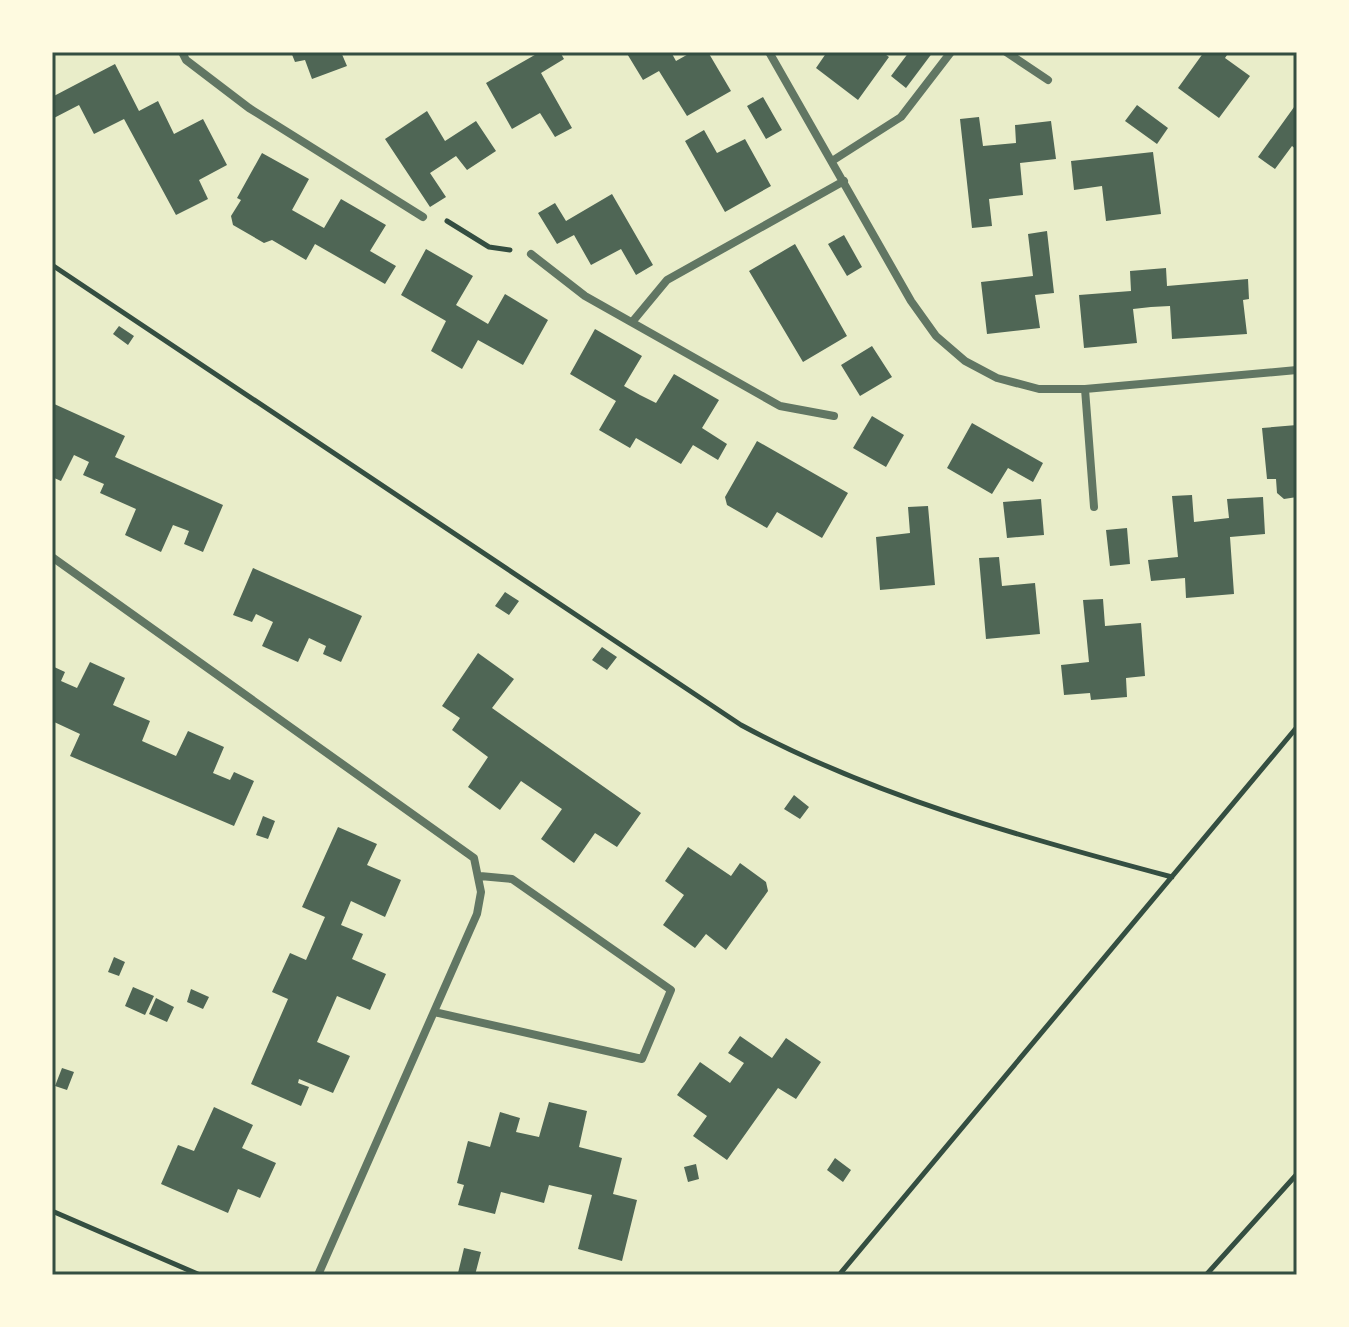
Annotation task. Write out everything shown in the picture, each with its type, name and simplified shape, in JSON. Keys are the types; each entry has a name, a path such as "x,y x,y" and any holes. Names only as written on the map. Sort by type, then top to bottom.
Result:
{"street":[{"path":"182,52 186,60 249,108 423,217"},
{"path":"769,52 911,301 936,336 956,353 997,378 1039,389 1085,389 1297,370"},
{"path":"832,161 901,117 951,52"},
{"path":"1006,52 1048,80"},
{"path":"633,321 667,280 844,181"},
{"path":"531,254 585,296 780,406 834,416"},
{"path":"1085,389 1094,507"},
{"path":"52,557 460,845 474,858 480,876 477,914 318,1275"},
{"path":"434,1012 642,1059 671,990 512,879 480,876"}],"path":[{"path":"423,217 447,221 489,247 531,254"},
{"path":"52,265 741,725 807,760 1017,836 1172,877"},
{"path":"839,1275 1297,727"},
{"path":"1206,1275 1297,1174"},
{"path":"52,1211 200,1275"}],"building":[{"path":"291,52 341,52 347,66 312,79 305,60 295,62"},
{"path":"540,52 560,52 564,59 541,73 572,128 555,137 540,113 512,129 486,83"},
{"path":"626,52 671,52 676,61 692,52 708,52 731,91 687,116 659,71 643,80"},
{"path":"827,52 882,52 889,57 858,100 816,68"},
{"path":"909,52 933,52 906,88 891,76"},
{"path":"1204,52 1229,52 1225,58 1250,76 1219,118 1178,88"},
{"path":"115,64 139,111 158,101 174,134 203,119 227,165 199,180 208,199 176,215 124,119 94,134 79,105 52,119 52,97"},
{"path":"763,97 782,130 766,139 747,106"},
{"path":"1297,103 1297,150 1292,146 1275,169 1258,157"},
{"path":"1137,105 1168,128 1157,144 1125,121"},
{"path":"427,111 445,141 476,121 496,151 467,170 456,156 430,173 446,197 430,207 385,139"},
{"path":"979,117 983,146 1016,143 1015,125 1051,121 1056,159 1020,163 1023,195 989,199 992,226 972,228 960,119"},
{"path":"704,130 717,153 745,139 771,186 725,212 685,141"},
{"path":"1153,152 1161,214 1106,221 1102,186 1074,190 1071,161"},
{"path":"262,153 309,179 292,210 324,228 341,199 386,225 370,251 396,266 385,284 315,244 306,260 272,240 264,243 233,225 231,216 241,200 237,198"},
{"path":"612,194 653,265 636,275 621,249 591,265 574,235 557,244 538,213 555,203 566,221"},
{"path":"1047,231 1054,293 1035,295 1040,328 987,334 981,282 1033,276 1028,234"},
{"path":"844,235 862,267 847,276 828,244"},
{"path":"795,244 847,336 803,362 749,271"},
{"path":"426,249 473,276 456,305 488,324 505,294 548,320 523,365 478,340 462,369 431,351 446,321 401,295"},
{"path":"1166,268 1167,286 1248,279 1249,299 1243,300 1247,334 1172,339 1170,306 1151,307 1133,309 1137,343 1084,348 1079,295 1131,291 1130,271"},
{"path":"119,326 134,336 128,345 113,334"},
{"path":"595,329 642,356 624,386 656,403 674,374 719,400 702,428 727,444 718,460 693,445 681,464 636,438 630,448 599,430 616,401 570,374"},
{"path":"872,346 892,377 860,396 841,365"},
{"path":"52,403 125,436 115,457 223,505 203,552 184,544 189,531 173,525 161,552 125,535 136,509 100,493 104,484 83,475 89,462 74,455 61,481 52,477"},
{"path":"872,416 904,435 886,467 853,448"},
{"path":"972,423 1043,463 1033,482 1008,468 992,494 947,468"},
{"path":"1297,425 1297,497 1284,499 1277,493 1276,479 1267,479 1262,428"},
{"path":"757,441 848,493 822,538 777,512 767,528 727,505 725,497"},
{"path":"1192,495 1194,522 1229,518 1227,499 1263,497 1265,534 1230,537 1234,594 1186,598 1185,578 1151,581 1148,560 1178,557 1172,496"},
{"path":"1041,499 1044,535 1007,538 1003,502"},
{"path":"928,506 935,585 880,590 876,537 910,533 908,507"},
{"path":"1127,528 1130,564 1110,566 1106,530"},
{"path":"999,557 1002,586 1035,583 1040,634 986,639 979,558"},
{"path":"253,568 362,616 341,662 323,654 326,646 309,638 298,662 262,646 273,622 256,614 252,622 233,615"},
{"path":"505,592 519,601 509,615 495,606"},
{"path":"1103,599 1105,626 1141,623 1145,676 1126,678 1127,697 1091,700 1090,693 1064,695 1061,665 1089,662 1083,600"},
{"path":"602,647 617,657 607,670 592,660"},
{"path":"478,653 514,679 492,708 641,813 617,847 595,833 574,863 541,839 562,809 521,781 500,810 468,787 488,757 452,730 460,718 442,706"},
{"path":"90,662 125,678 113,705 150,721 142,741 176,756 188,731 224,747 213,773 230,780 234,772 254,781 234,826 70,756 80,734 52,721 52,666 65,672 61,681 77,688"},
{"path":"794,795 809,807 800,819 784,809"},
{"path":"263,816 275,821 268,839 256,835"},
{"path":"338,827 377,844 367,865 401,880 385,917 351,901 341,925 363,934 352,959 386,974 370,1010 337,996 317,1042 350,1056 333,1093 299,1079 298,1083 309,1087 301,1106 251,1084 288,999 272,992 290,953 306,960 325,917 302,907"},
{"path":"688,847 731,876 740,863 766,882 768,891 726,950 706,934 695,948 663,925 684,895 665,881"},
{"path":"114,957 125,962 119,976 108,972"},
{"path":"133,987 154,996 145,1015 125,1006"},
{"path":"191,989 209,997 203,1009 187,1002"},
{"path":"156,998 174,1007 167,1022 149,1014"},
{"path":"740,1036 772,1058 786,1038 821,1062 796,1099 778,1088 727,1160 693,1136 707,1116 677,1095 700,1062 730,1083 744,1063 728,1053"},
{"path":"62,1068 74,1072 67,1090 55,1086"},
{"path":"549,1102 587,1111 579,1147 622,1158 613,1194 637,1200 622,1261 578,1249 592,1195 549,1185 544,1203 501,1192 495,1214 458,1205 464,1185 457,1183 468,1141 490,1147 500,1112 520,1118 516,1132 539,1137"},
{"path":"214,1107 253,1125 242,1148 276,1163 260,1198 238,1189 228,1213 161,1184 178,1145 194,1151"},
{"path":"835,1158 851,1170 843,1182 827,1170"},
{"path":"696,1164 699,1179 688,1182 684,1167"},
{"path":"464,1248 481,1252 475,1275 458,1273"}]}
